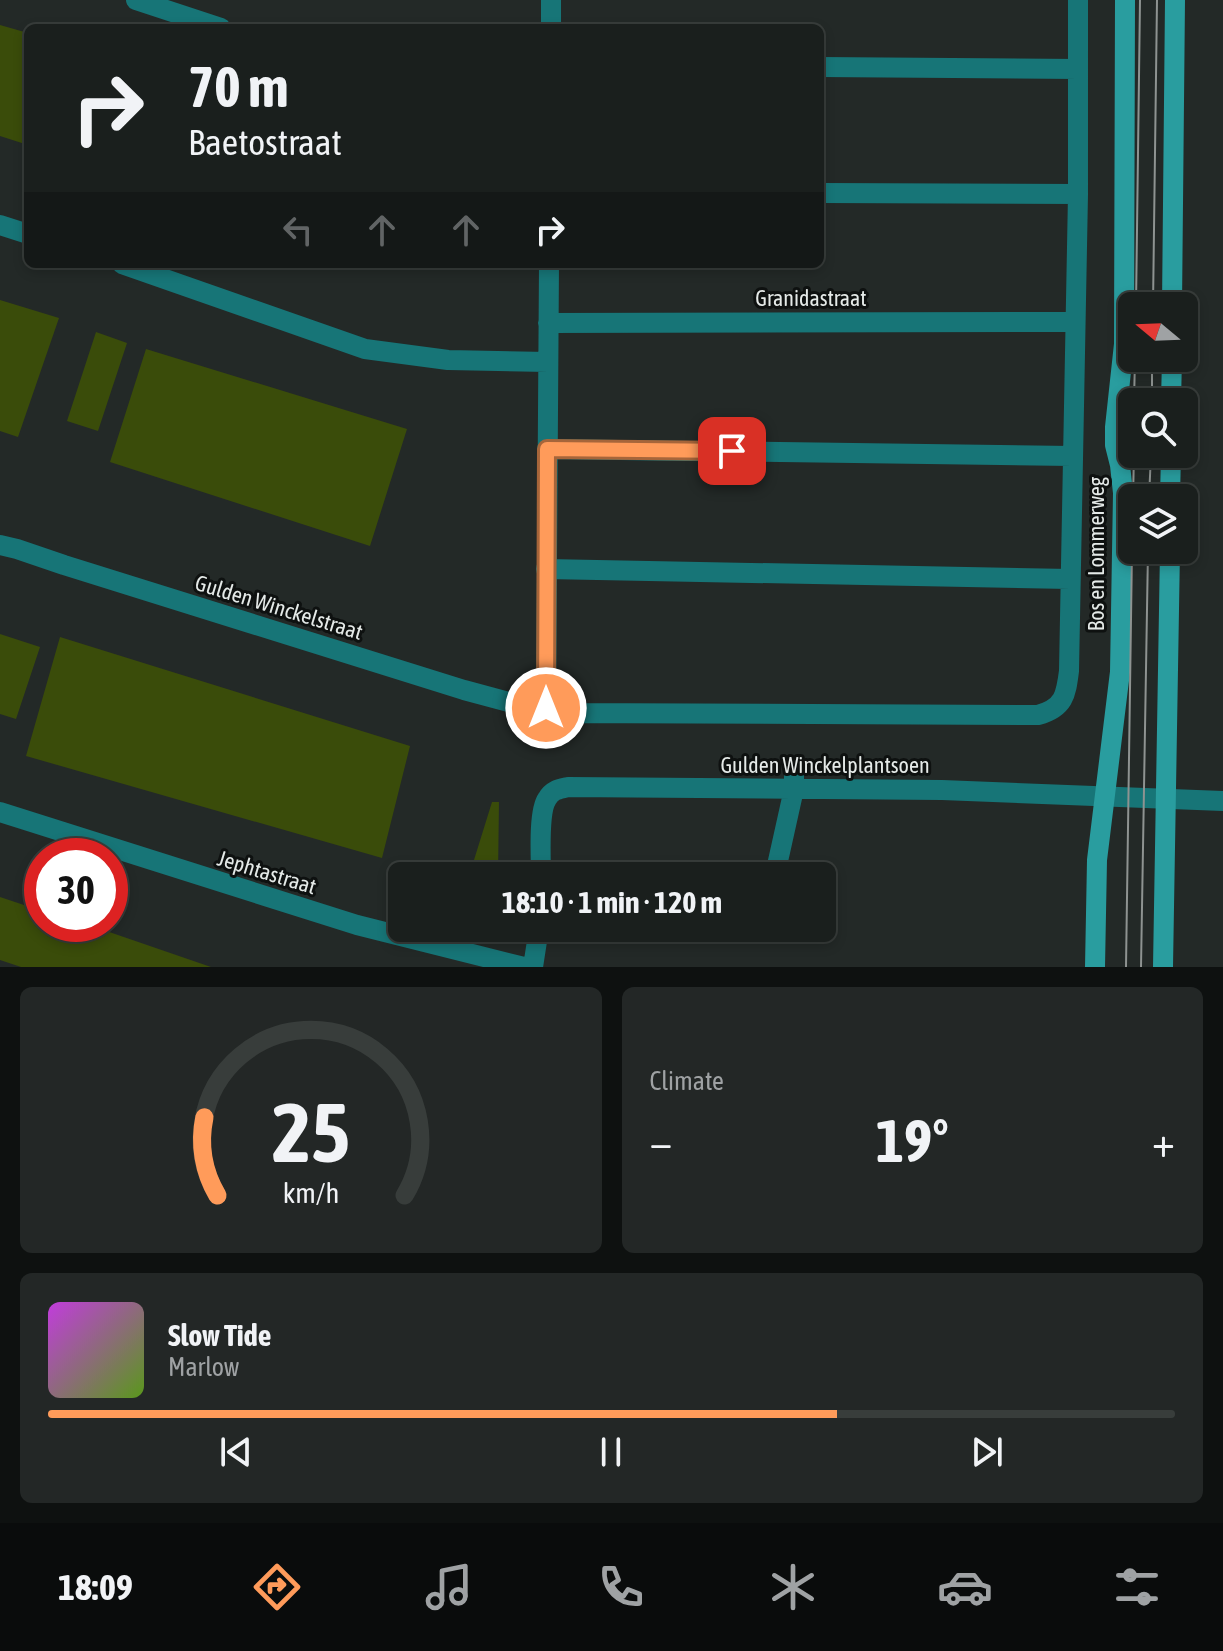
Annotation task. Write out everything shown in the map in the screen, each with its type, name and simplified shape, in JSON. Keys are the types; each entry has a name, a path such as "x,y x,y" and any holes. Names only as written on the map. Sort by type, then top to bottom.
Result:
{"main road":[{"name":"Bos en Lommerweg","path":"1095,967 1097,860 1120,672 1123,493 1115,427 1124,344 1125,0"},
{"path":"1172,292 1175,0"},
{"path":"1163,967 1170,564"}],"street":[{"path":"136,0 209,24"},
{"path":"551,0 551,24"},
{"name":"Bos en Lommerweg","path":"553,717 1038,715 1049,712 1066,696 1069,671 1078,194 1078,0"},
{"path":"824,67 1078,69"},
{"path":"824,193 1078,194"},
{"path":"0,225 24,233"},
{"path":"133,268 365,349 448,360 548,362"},
{"path":"549,268 546,569 553,717"},
{"name":"Granidastraat","path":"548,323 1075,322"},
{"path":"547,449 1072,456"},
{"name":"Gulden Winckelstraat","path":"0,545 553,717"},
{"path":"546,569 1070,579"},
{"path":"553,717 562,685"},
{"name":"Gulden Winckelplantsoen","path":"541,862 543,807 548,796 568,780 794,781 1103,796"},
{"path":"778,862 794,781"},
{"path":"1103,796 1223,801"},
{"name":"Jephtastraat","path":"0,812 357,925 524,967"},
{"path":"533,967 537,942"}],"green space":[{"path":"0,25 24,32 24,144 0,136"},
{"path":"0,300 59,318 18,437 0,431"},
{"path":"96,332 127,343 98,431 67,421"},
{"path":"146,349 407,429 370,546 110,462"},
{"path":"0,634 40,647 16,719 0,714"},
{"path":"60,637 410,746 382,858 26,756"},
{"path":"492,802 499,802 498,862 473,862"},
{"path":"0,897 24,905 24,942 128,942 128,938 211,967 21,967 0,960"}],"tram line":[{"path":"1136,292 1140,0"},
{"path":"1153,292 1157,0"},
{"path":"1134,388 1135,372"},
{"path":"1152,372 1152,388"},
{"path":"1133,484 1134,468"},
{"path":"1150,468 1150,484"},
{"path":"1126,967 1132,564"},
{"path":"1141,967 1148,564"}],"route":[{"path":"546,708 547,449 732,451"}]}
